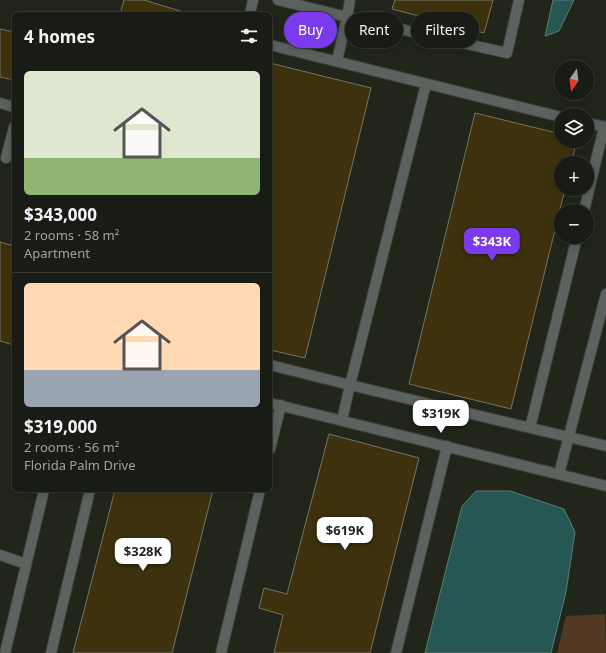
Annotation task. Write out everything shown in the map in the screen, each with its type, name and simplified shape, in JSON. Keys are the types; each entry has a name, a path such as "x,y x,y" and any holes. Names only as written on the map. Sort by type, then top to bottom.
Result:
{"street":[{"path":"250,12 253,0"},
{"path":"278,0 345,17"},
{"path":"347,12 350,0"},
{"path":"403,30 507,53 519,0"},
{"path":"337,61 345,22"},
{"path":"272,45 554,114"},
{"path":"342,420 426,84"},
{"path":"0,103 12,106"},
{"path":"586,204 605,127 594,125"},
{"path":"7,159 12,136"},
{"path":"530,428 575,244"},
{"path":"560,474 606,294"},
{"path":"272,366 606,446"},
{"path":"272,403 606,486"},
{"path":"272,440 280,405"},
{"path":"396,653 447,446"},
{"path":"5,653 44,492"},
{"path":"51,653 90,492"},
{"path":"221,653 260,492"},
{"path":"0,555 26,564"}],"shaded area":[{"path":"605,614 606,653 557,653 566,616"}],"water":[{"path":"553,0 574,0 559,31 545,36"},
{"path":"476,491 510,491 564,509 575,532 566,592 551,653 425,653 462,506"}],"building":[{"path":"124,0 144,0 183,12 121,12"},
{"path":"395,0 493,0 484,33 479,32 479,12 411,12 411,14 392,9"},
{"path":"0,29 12,32 12,80 0,77"},
{"path":"272,63 371,88 305,358 272,350"},
{"path":"475,113 554,132 554,148 575,148 573,156 554,156 554,196 563,196 561,204 554,204 554,234 511,409 409,384"},
{"path":"0,242 12,245 12,344 0,341"},
{"path":"329,434 419,458 370,653 274,653 283,615 259,608 264,588 287,594"},
{"path":"114,492 212,492 172,653 73,653"}]}
